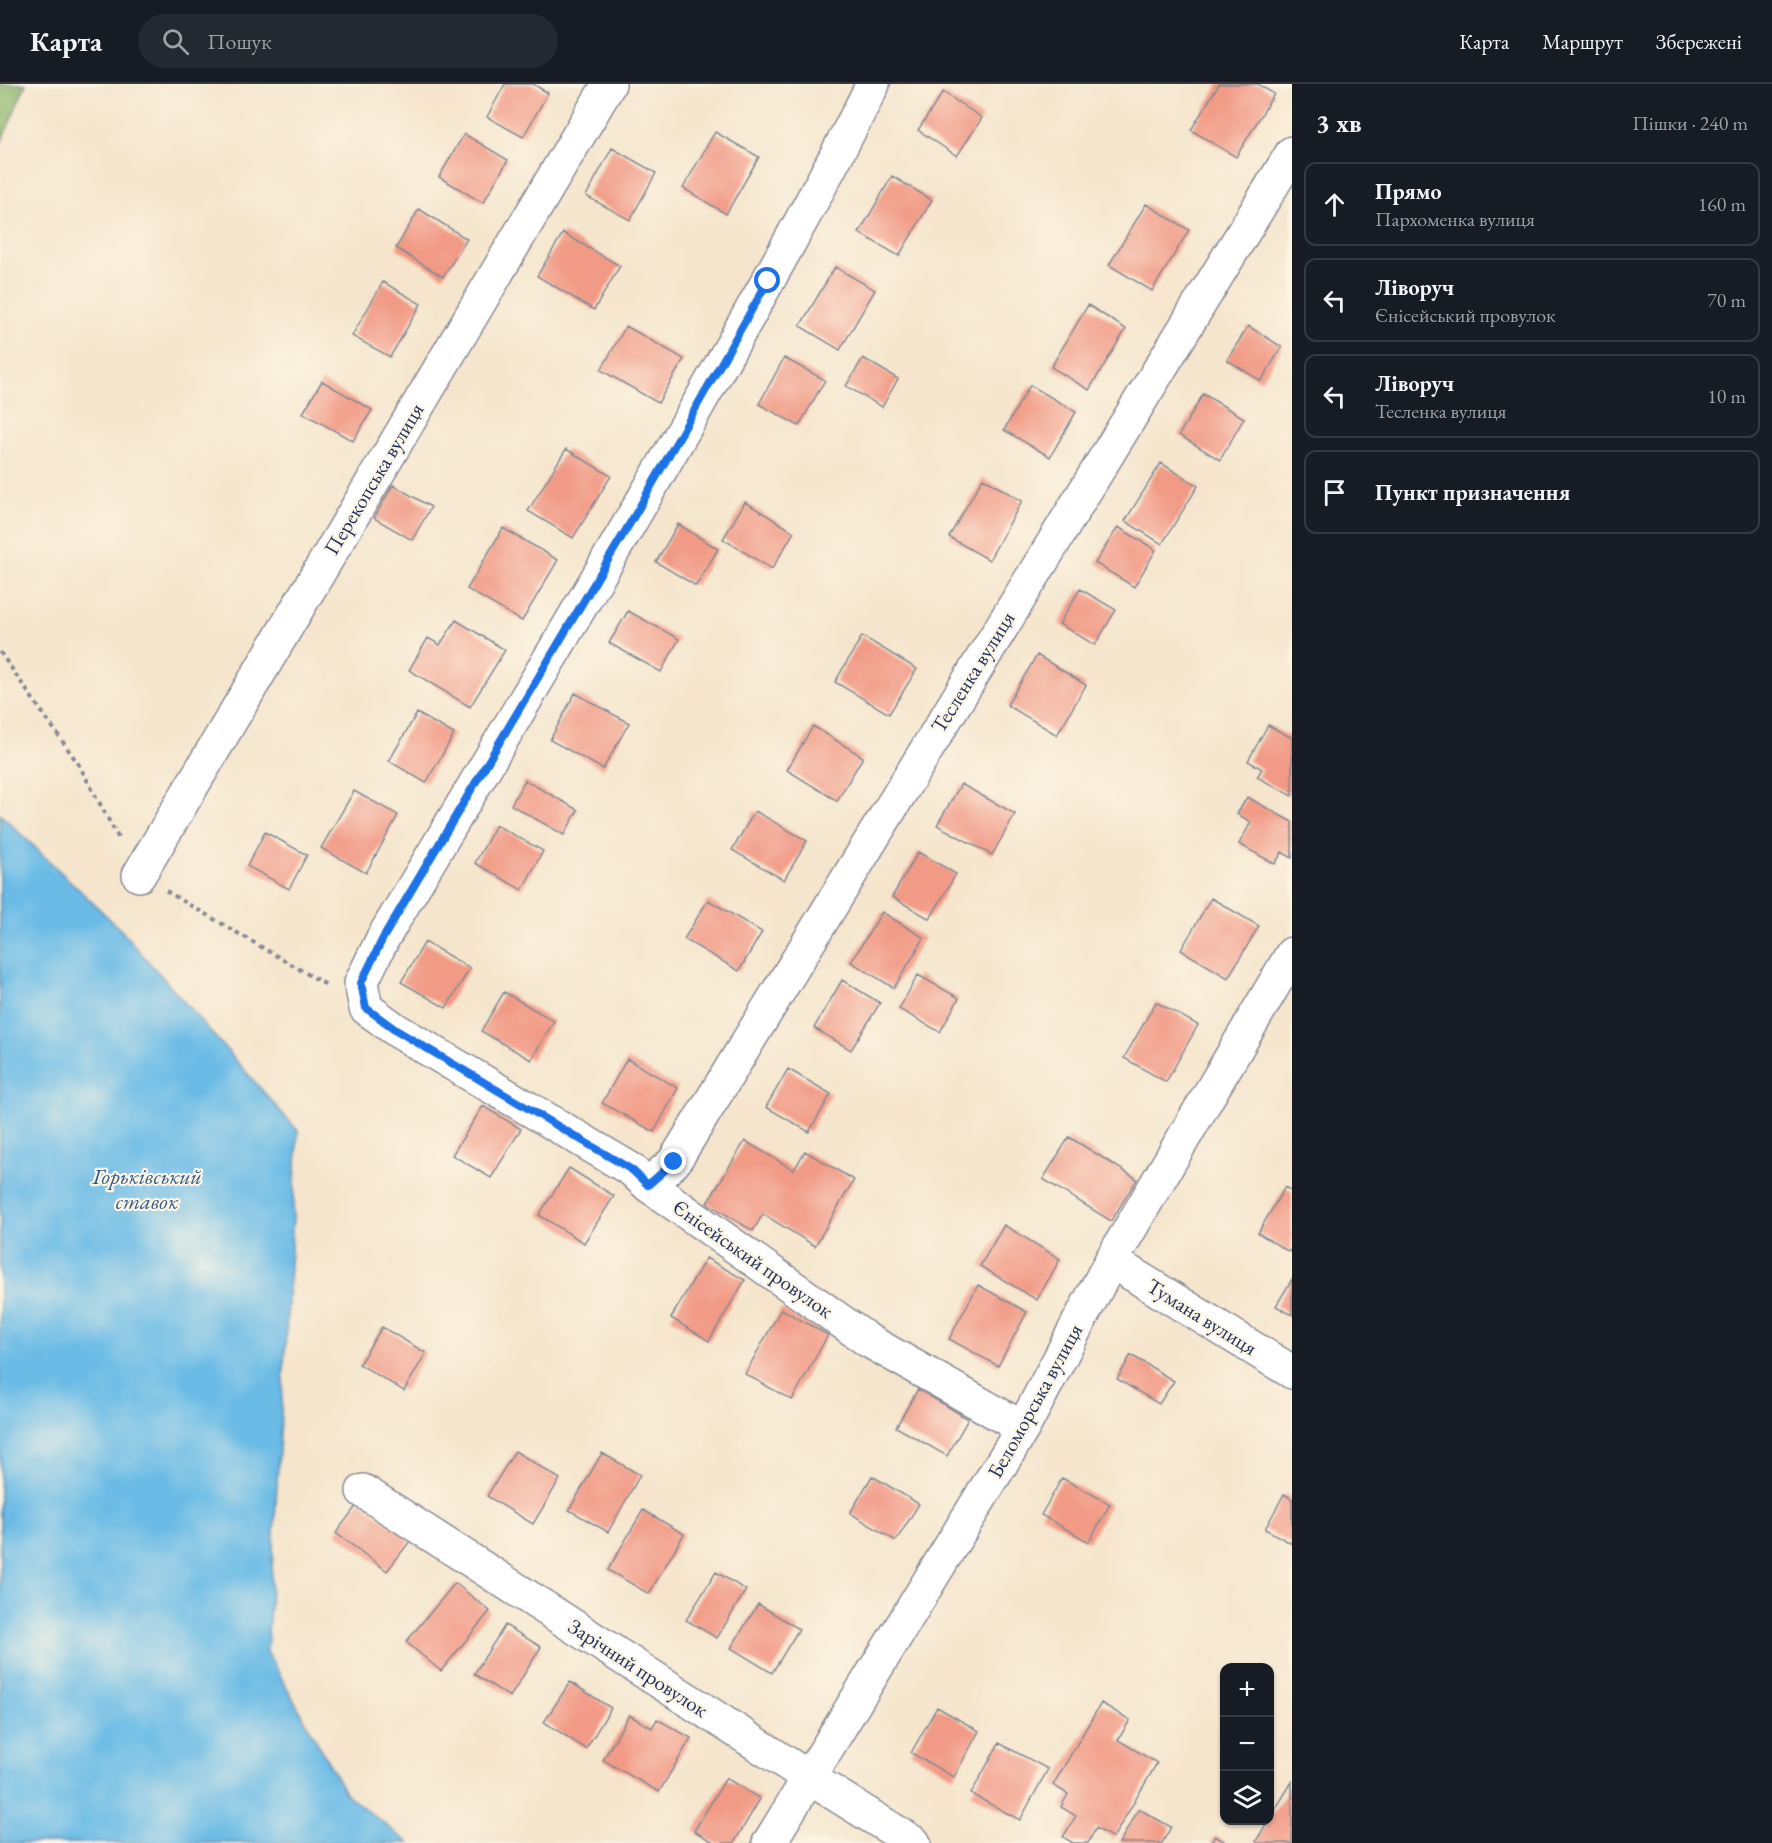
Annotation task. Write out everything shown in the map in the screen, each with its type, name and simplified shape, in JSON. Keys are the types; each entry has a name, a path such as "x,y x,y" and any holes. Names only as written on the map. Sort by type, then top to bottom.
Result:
{"street":[{"name":"Перекопська вулиця","path":"139,875 609,84"},
{"path":"366,1008 361,983 383,938 636,513 768,281 873,84"},
{"name":"Тесленка вулиця","path":"648,1185 674,1162 1292,153"},
{"name":"Беломорська вулиця","path":"769,1843 1023,1428 1111,1261 1292,954"},
{"name":"Єнісейський провулок","path":"366,1008 396,1030 632,1170 648,1185 869,1341 1023,1428"},
{"name":"Тумана вулиця","path":"1111,1261 1292,1372"},
{"name":"Зарічний провулок","path":"363,1491 914,1843"}],"path":[{"path":"0,652 79,765 139,875 366,1008"}],"green space":[{"path":"0,84 26,84 0,145"}],"water":[{"name":"Горьківський ставок","path":"0,814 118,927 298,1131 267,1652 346,1794 409,1843 0,1843"}],"building":[{"path":"505,84 533,84 548,93 523,137 487,117"},
{"path":"1219,84 1258,84 1274,94 1236,157 1191,130"},
{"path":"943,92 982,118 957,156 918,130"},
{"path":"715,132 759,157 726,214 683,188"},
{"path":"464,134 508,160 483,203 439,177"},
{"path":"612,148 656,173 630,220 586,196"},
{"path":"892,176 932,200 899,256 859,233"},
{"path":"1146,204 1189,230 1152,291 1109,265"},
{"path":"419,209 467,239 443,277 396,248"},
{"path":"563,233 620,266 594,310 537,276"},
{"path":"835,267 875,290 840,350 800,326"},
{"path":"383,282 421,304 390,357 352,336"},
{"path":"1088,305 1126,329 1089,390 1051,367"},
{"path":"626,326 684,359 658,403 601,370"},
{"path":"1248,326 1282,347 1261,381 1227,360"},
{"path":"784,358 825,380 799,426 759,404"},
{"path":"863,358 898,379 882,407 846,386"},
{"path":"322,381 372,410 353,441 303,413"},
{"path":"1030,385 1076,412 1050,457 1004,430"},
{"path":"1203,394 1244,418 1220,460 1179,435"},
{"path":"566,449 611,476 573,538 528,511"},
{"path":"1161,463 1198,486 1162,544 1125,521"},
{"path":"983,478 1022,501 989,560 949,537"},
{"path":"393,485 431,507 412,540 374,518"},
{"path":"745,502 794,532 772,569 723,539"},
{"path":"678,524 718,549 696,586 656,562"},
{"path":"1118,527 1156,550 1134,587 1095,563"},
{"path":"503,528 558,560 522,621 467,589"},
{"path":"1080,589 1116,610 1095,645 1059,624"},
{"path":"628,611 679,639 661,672 609,643"},
{"path":"456,620 505,650 470,707 409,670 428,638 440,645"},
{"path":"862,636 917,669 889,714 835,682"},
{"path":"1037,655 1086,685 1057,735 1007,705"},
{"path":"575,693 629,723 603,769 550,740"},
{"path":"417,713 454,734 426,783 389,761"},
{"path":"1268,725 1292,738 1292,796 1257,777 1262,769 1248,761"},
{"path":"813,726 863,757 837,801 787,770"},
{"path":"525,780 578,810 564,835 511,805"},
{"path":"961,784 1015,814 992,855 937,825"},
{"path":"354,791 398,815 366,873 321,848"},
{"path":"1247,797 1292,822 1292,858 1282,852 1275,864 1239,844 1251,822 1237,814"},
{"path":"755,811 807,841 784,880 732,850"},
{"path":"496,825 543,851 522,890 475,863"},
{"path":"265,832 307,855 289,889 247,866"},
{"path":"918,852 956,874 930,919 892,897"},
{"path":"1211,898 1259,926 1228,978 1181,950"},
{"path":"708,900 762,932 739,971 684,939"},
{"path":"882,912 924,938 894,988 851,962"},
{"path":"425,942 470,968 446,1008 401,982"},
{"path":"918,975 959,998 940,1032 899,1009"},
{"path":"842,980 880,1003 851,1050 814,1028"},
{"path":"504,992 554,1021 531,1060 481,1031"},
{"path":"1156,1002 1198,1025 1166,1082 1124,1058"},
{"path":"627,1059 678,1088 654,1132 602,1103"},
{"path":"788,1069 831,1094 809,1132 766,1107"},
{"path":"483,1106 521,1129 491,1178 452,1155"},
{"path":"1069,1137 1137,1179 1111,1221 1043,1179"},
{"path":"745,1141 794,1170 805,1151 854,1180 815,1246 763,1214 753,1231 707,1203"},
{"path":"569,1168 614,1196 584,1243 539,1215"},
{"path":"1285,1187 1292,1191 1292,1247 1289,1252 1258,1233"},
{"path":"1004,1225 1060,1259 1037,1300 980,1266"},
{"path":"706,1258 745,1280 709,1341 671,1318"},
{"path":"1292,1279 1292,1315 1276,1306"},
{"path":"978,1285 1027,1312 998,1366 949,1339"},
{"path":"781,1309 828,1335 792,1400 745,1374"},
{"path":"382,1327 426,1353 404,1391 359,1364"},
{"path":"1131,1355 1174,1381 1159,1404 1117,1379"},
{"path":"918,1389 968,1419 947,1456 896,1427"},
{"path":"515,1451 560,1479 533,1524 487,1496"},
{"path":"602,1453 640,1475 608,1532 569,1510"},
{"path":"872,1476 919,1504 896,1541 850,1513"},
{"path":"1062,1478 1110,1504 1089,1542 1041,1515"},
{"path":"1284,1494 1292,1499 1292,1544 1265,1529"},
{"path":"360,1501 411,1540 387,1571 336,1533"},
{"path":"643,1510 684,1534 649,1594 608,1570"},
{"path":"716,1572 746,1590 717,1638 686,1620"},
{"path":"455,1583 490,1611 441,1671 406,1642"},
{"path":"758,1604 799,1629 772,1673 731,1648"},
{"path":"505,1625 541,1647 510,1697 474,1674"},
{"path":"570,1682 611,1708 586,1749 544,1722"},
{"path":"1101,1703 1130,1720 1118,1740 1157,1763 1113,1838 1096,1828 1088,1843 1073,1843 1063,1837 1076,1816 1061,1807 1068,1794 1053,1785"},
{"path":"937,1707 979,1731 954,1777 911,1753"},
{"path":"629,1715 652,1728 657,1719 691,1738 659,1792 603,1760"},
{"path":"999,1743 1048,1769 1020,1820 971,1794"},
{"path":"726,1778 760,1799 734,1843 715,1843 694,1831"},
{"path":"1292,1782 1292,1843 1258,1843 1256,1841 1266,1825 1274,1825 1274,1812"},
{"path":"1139,1809 1171,1827 1162,1843 1119,1843"},
{"path":"1215,1836 1227,1843 1210,1843"}],"route":[{"path":"674,1162 648,1185 632,1170 396,1030 366,1008 361,983 383,938 636,513 768,281"}]}
